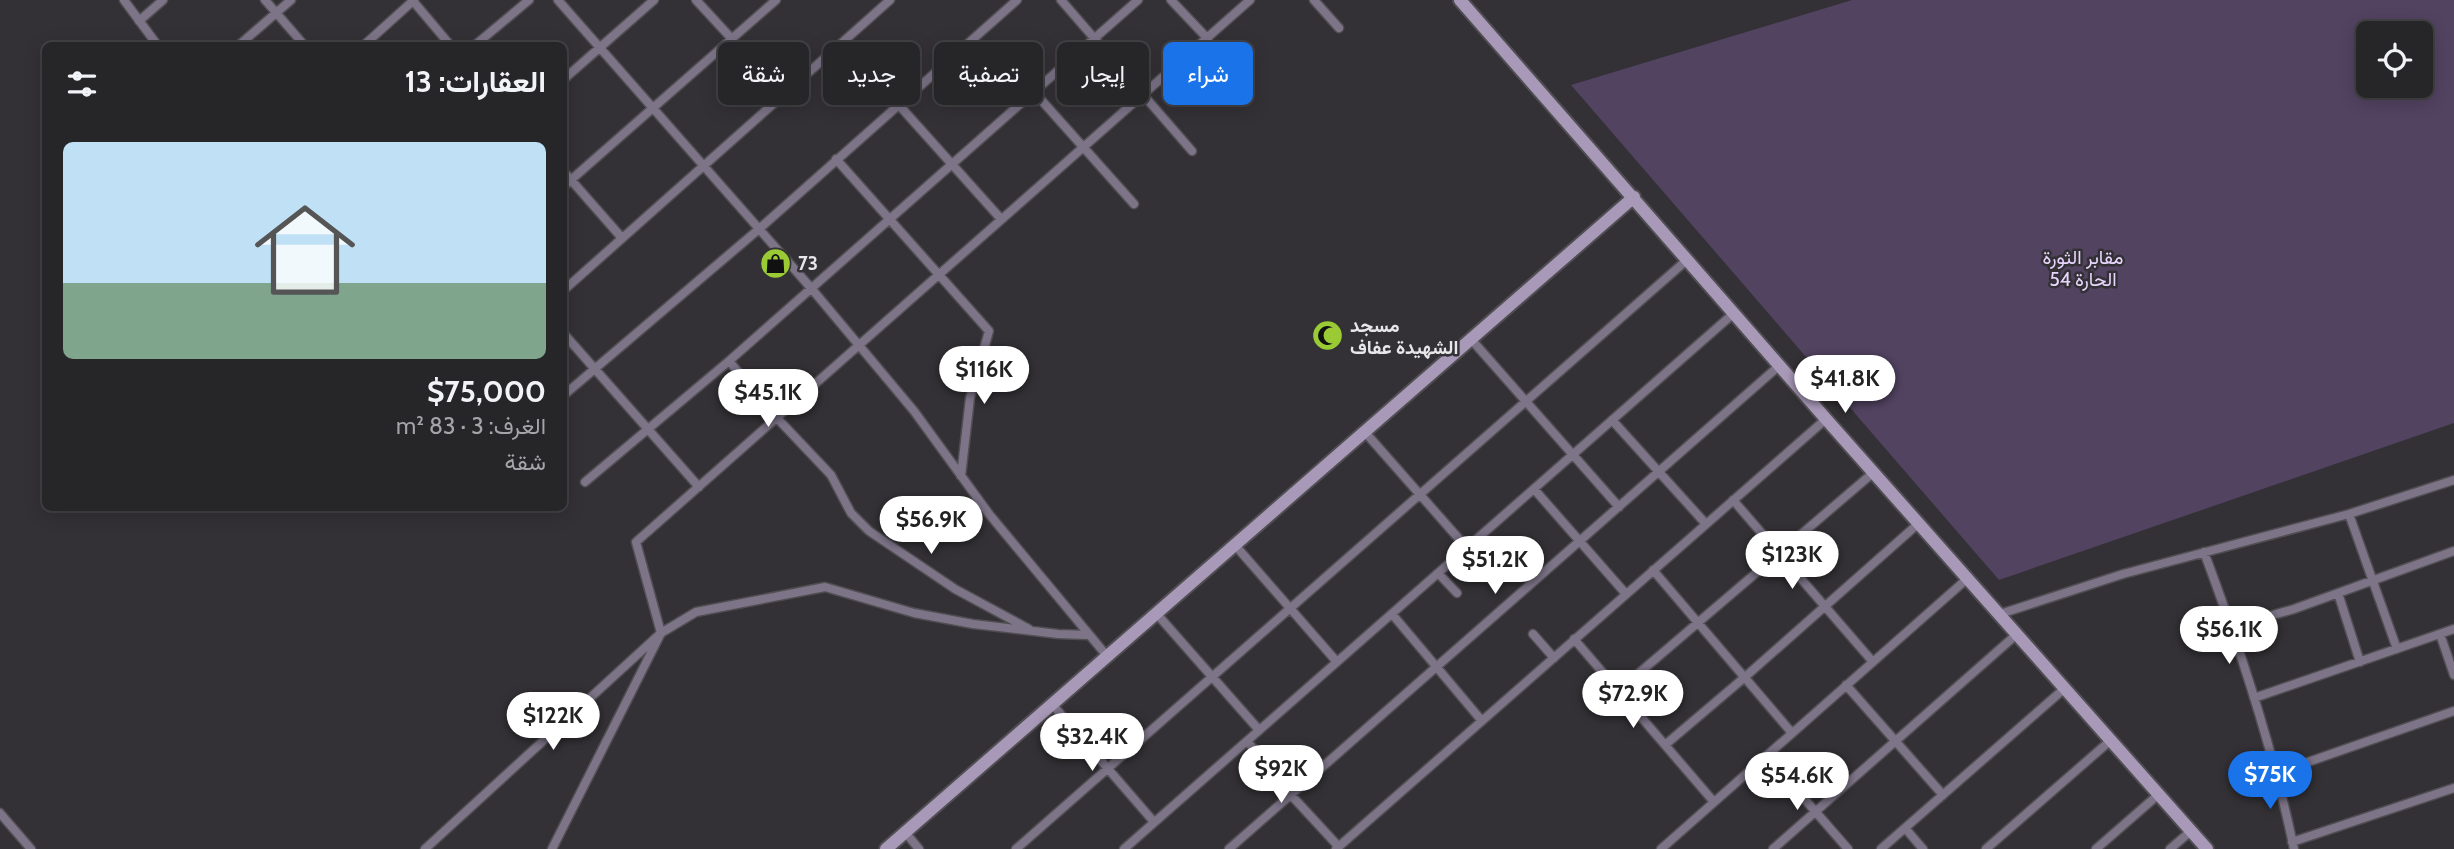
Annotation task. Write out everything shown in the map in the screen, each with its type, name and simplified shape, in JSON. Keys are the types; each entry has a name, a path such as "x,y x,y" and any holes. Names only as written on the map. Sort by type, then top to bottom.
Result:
{"main road":[{"path":"1460,0 2207,849"},
{"path":"886,849 1634,197"}],"street":[{"path":"124,0 155,42"},
{"path":"139,21 163,0"},
{"path":"265,0 302,42"},
{"path":"243,42 292,0"},
{"path":"479,42 528,0"},
{"path":"558,0 860,346 914,411 961,477 1087,635 1107,656"},
{"path":"567,76 654,0"},
{"path":"696,0 732,39"},
{"path":"622,238 567,183 776,0"},
{"path":"567,287 890,0"},
{"path":"920,85 1017,0"},
{"path":"1061,0 1097,42"},
{"path":"1043,85 1138,0"},
{"path":"1171,0 1208,39"},
{"path":"1149,91 1250,0"},
{"path":"1314,0 1339,28"},
{"path":"367,42 413,1 449,42"},
{"path":"1149,101 1192,151"},
{"path":"1043,102 1134,204"},
{"path":"567,392 759,229 897,105"},
{"path":"899,105 1001,219"},
{"path":"585,482 1021,105"},
{"path":"552,849 661,633 636,542 1132,105"},
{"path":"836,159 989,331 970,398 961,477"},
{"path":"1016,849 1688,259"},
{"path":"1124,849 1734,313"},
{"path":"567,338 699,487"},
{"path":"1470,338 1619,507"},
{"path":"729,360 776,417 831,475 851,513 870,531 955,589 1033,631"},
{"path":"1229,849 1780,365"},
{"path":"1247,741 1338,848 1826,419"},
{"path":"1612,420 1706,524"},
{"path":"1364,431 1467,548"},
{"path":"1618,691 1874,472"},
{"path":"2000,614 2112,578 2349,514 2454,480"},
{"path":"1534,489 1626,594"},
{"path":"1733,500 1873,662"},
{"path":"2349,514 2397,649"},
{"path":"1665,745 1919,523"},
{"path":"1234,544 1337,662"},
{"path":"2231,627 2294,609 2454,551"},
{"path":"2204,552 2254,698 2293,845 2454,788"},
{"path":"1653,570 1792,733"},
{"path":"1438,573 1457,593"},
{"path":"1661,849 1968,578"},
{"path":"425,849 661,633 696,612 825,587 914,612 973,624 1087,635"},
{"path":"2337,593 2360,662"},
{"path":"1156,613 1259,730"},
{"path":"1392,614 1482,721"},
{"path":"2254,698 2454,629"},
{"path":"1533,634 1554,658"},
{"path":"1773,849 2017,634"},
{"path":"2440,634 2454,675"},
{"path":"1574,639 1714,802"},
{"path":"1846,685 1943,795"},
{"path":"1881,849 2065,688"},
{"path":"1052,704 1154,822"},
{"path":"2272,774 2454,711"},
{"path":"1986,849 2111,740"},
{"path":"1767,756 1848,849"},
{"path":"2096,849 2159,794"},
{"path":"0,813 31,849"},
{"path":"1905,828 1923,849"},
{"path":"2170,849 2191,831"},
{"path":"905,832 919,849"}],"green space":[{"name":"مقابر الثورة الحارة 54","path":"1852,0 2454,0 2454,423 1999,580 1571,85"}],"place":[{"name":"73","path":"775,263"},
{"name":"مسجد الشهيدة عفاف","path":"1327,336"}]}
